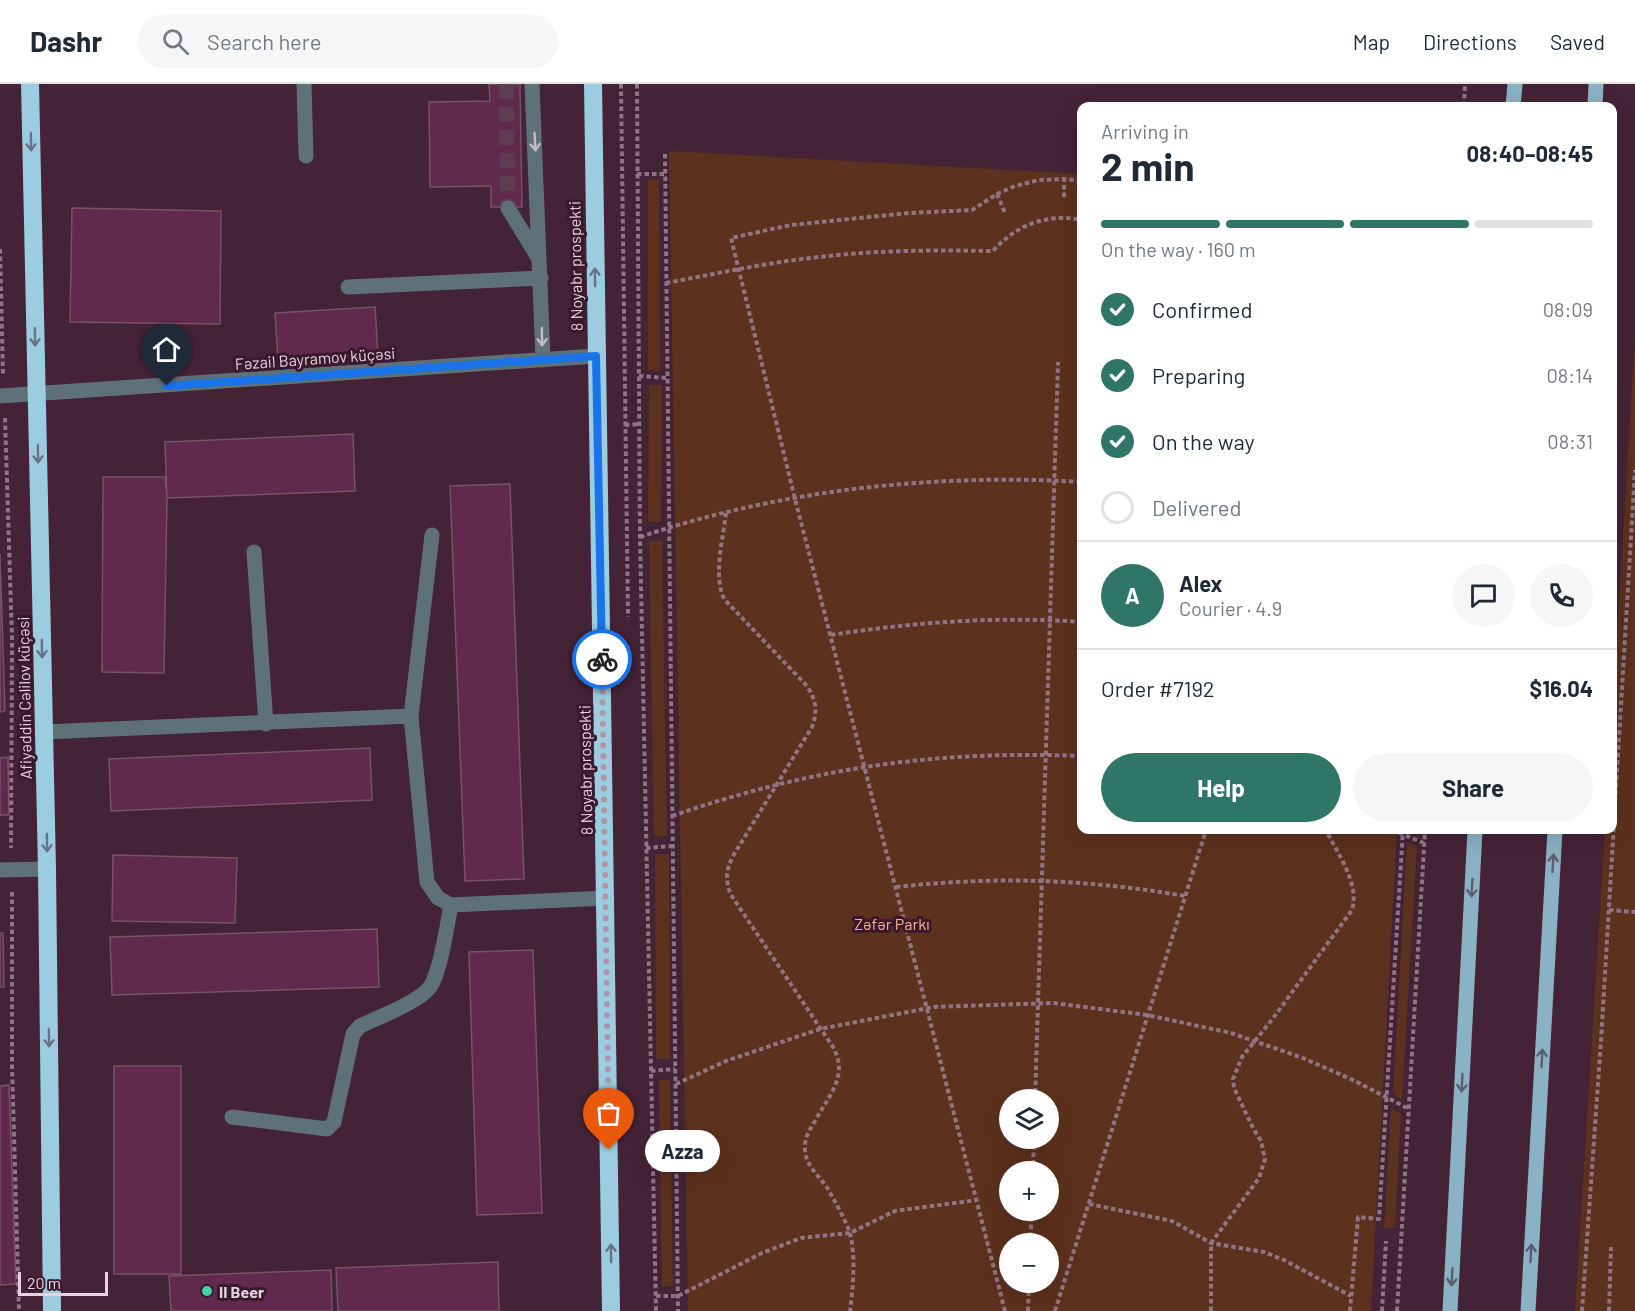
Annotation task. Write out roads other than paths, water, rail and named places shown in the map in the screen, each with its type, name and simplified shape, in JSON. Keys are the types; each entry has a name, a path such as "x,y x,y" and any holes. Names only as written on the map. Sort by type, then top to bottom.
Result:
{"highway":[{"name":"Afiyəddin Cəlilov küçəsi","path":"30,84 47,869 52,1311"},
{"name":"8 Noyabr prospekti","path":"593,84 607,898 611,1311"}],"main road":[{"path":"1513,102 1515,84"},
{"path":"1595,102 1596,84"},
{"path":"1450,1311 1475,834"},
{"path":"1528,1311 1555,834"}],"street":[{"path":"304,84 306,156"},
{"path":"532,84 543,360"},
{"path":"508,208 540,262"},
{"path":"348,287 541,278"},
{"name":"Fəzail Bayramov küçəsi","path":"2,396 596,356"},
{"path":"432,535 411,716 427,882 438,898 451,905 607,898"},
{"path":"254,552 266,724"},
{"path":"44,732 411,716"},
{"path":"6,870 47,869"},
{"path":"232,1117 327,1129 333,1122 353,1034 360,1026 416,998 429,988 436,975 451,905"}],"tunnel":[{"path":"506,84 508,208"}],"place":[{"name":"Azza","path":"609,1150"},
{"name":"II Beer","path":"207,1291"}],"park label":[{"name":"Zəfər Parkı","path":"892,923"}]}
